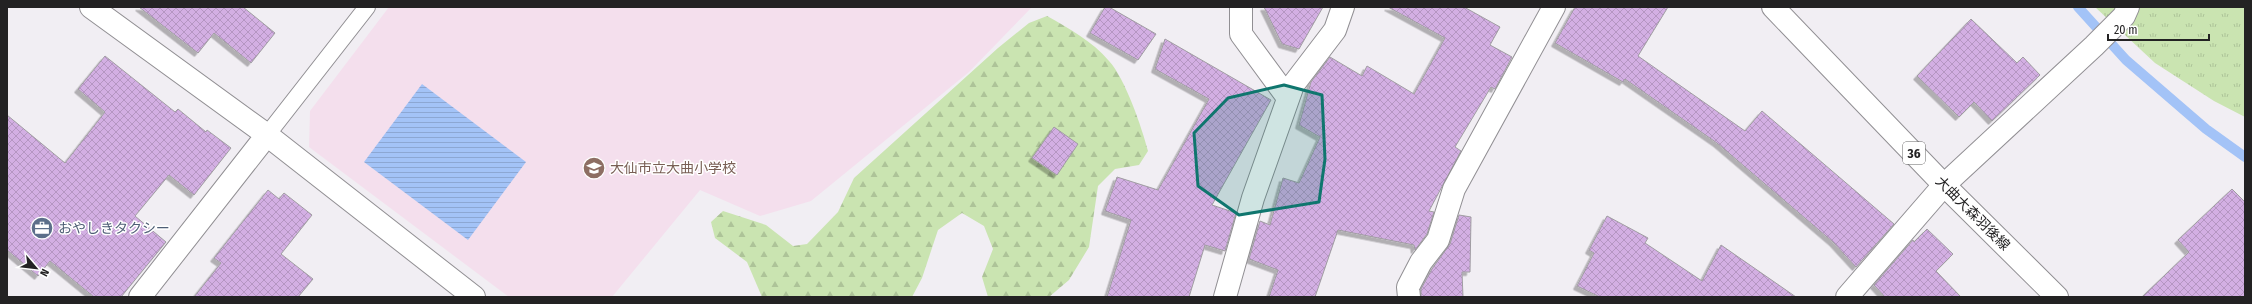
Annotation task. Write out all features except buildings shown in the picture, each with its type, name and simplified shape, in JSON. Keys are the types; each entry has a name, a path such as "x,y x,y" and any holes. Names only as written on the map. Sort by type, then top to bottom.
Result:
{"street":[{"path":"91,7 267,134 474,297"},
{"path":"1241,7 1242,34 1288,98"},
{"path":"1225,297 1253,198 1293,85 1335,30 1343,7"},
{"path":"1409,297 1408,287 1421,262 1438,240 1454,189 1554,7"},
{"name":"大曲大森羽後線","path":"1773,7 1944,185 2057,297"},
{"path":"1848,297 1944,185 2094,46 2124,13"},
{"path":"140,297 267,134"}],"lane":[{"path":"267,134 367,7"}],"highlighted area":[{"path":"1284,85 1322,95 1325,159 1319,202 1239,215 1198,186 1194,133 1228,98"}],"shaded area":[{"name":"大仙市立大曲小学校","path":"389,7 1032,7 969,72 811,201 760,216 700,190 612,297 509,297 309,147 310,111"}],"green space":[{"path":"2095,7 2245,7 2245,117 2214,101 2155,63"},
{"path":"1047,16 1088,41 1109,61 1115,69 1127,91 1142,130 1148,151 1139,165 1115,169 1098,186 1089,247 1069,280 1049,297 988,297 982,277 993,249 984,226 962,213 938,230 922,278 912,297 762,297 747,262 715,238 711,222 723,211 766,225 793,246 807,244 838,212 854,178 998,48 1029,23"},
{"path":"2245,42 2245,82 2239,79"}],"water":[{"path":"422,84 526,162 468,240 364,162"}],"waterway":[{"path":"2078,7 2126,60 2206,129 2245,157"}],"place":[{"name":"大仙市立大曲小学校","path":"594,168"},
{"name":"おやしきタクシー","path":"42,228"}]}
